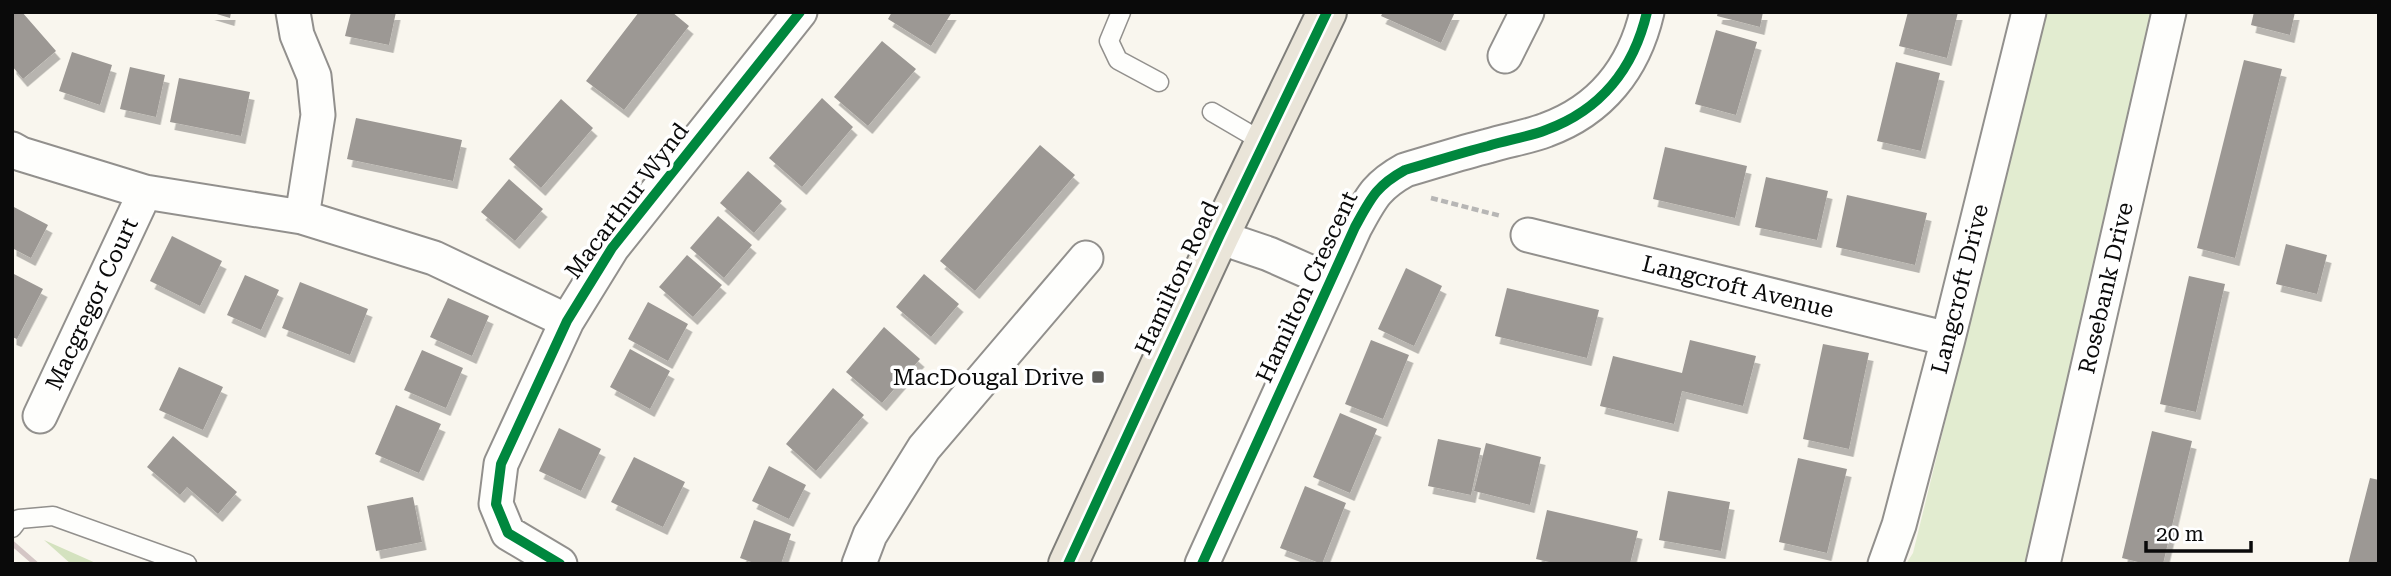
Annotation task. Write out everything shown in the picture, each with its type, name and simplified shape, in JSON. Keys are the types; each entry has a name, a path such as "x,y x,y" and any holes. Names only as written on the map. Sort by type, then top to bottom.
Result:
{"main road":[{"name":"Hamilton Road","path":"1068,564 1219,237 1327,12"}],"street":[{"path":"293,12 297,35 314,76 318,115 302,217"},
{"name":"Macarthur Wynd","path":"560,564 508,533 496,504 501,464 566,321 612,248 800,12"},
{"path":"1505,56 1527,12"},
{"name":"Hamilton Crescent","path":"1202,564 1355,227 1373,195 1387,180 1405,170 1546,130 1582,113 1603,95 1624,70 1640,41 1647,12"},
{"name":"Langcroft Drive","path":"1885,564 1899,525 1948,339 2029,12"},
{"name":"Rosebank Drive","path":"2043,564 2169,12"},
{"path":"12,149 145,192 302,217 434,258 566,321"},
{"name":"Macgregor Court","path":"40,416 145,192"},
{"name":"Langcroft Avenue","path":"1528,235 1948,339"},
{"name":"Hamilton Crescent","path":"1219,237 1269,254 1330,281"},
{"path":"859,564 870,535 924,448 1086,258"}],"lane":[{"path":"1121,12 1108,41 1118,60 1159,82"},
{"path":"1212,112 1265,143"},
{"path":"12,528 19,519 53,516 187,564"}],"path":[{"path":"1452,204 1486,212"}],"green space":[{"path":"2046,12 2161,12 2029,564 1906,564 1913,553"},
{"path":"44,540 98,564 71,564"}],"building":[{"path":"12,12 22,12 56,51 23,79 12,66"},
{"path":"210,12 231,12 230,18"},
{"path":"351,12 396,12 389,45 345,36"},
{"path":"639,12 672,12 689,26 624,110 586,81"},
{"path":"892,12 952,12 931,46 888,19"},
{"path":"1383,12 1455,12 1441,43 1381,16"},
{"path":"1718,12 1763,12 1760,27 1717,16"},
{"path":"1908,12 1958,12 1947,58 1899,46"},
{"path":"2254,12 2295,12 2290,35 2251,25"},
{"path":"1716,30 1757,42 1736,115 1695,104"},
{"path":"882,41 916,69 868,126 834,97"},
{"path":"72,52 112,65 100,105 59,91"},
{"path":"2244,60 2282,69 2235,258 2197,248"},
{"path":"1896,62 1940,73 1921,151 1877,141"},
{"path":"130,67 165,75 156,117 120,109"},
{"path":"179,78 250,92 241,136 170,122"},
{"path":"822,98 853,127 802,187 769,158"},
{"path":"561,99 593,128 541,188 509,159"},
{"path":"356,118 462,140 453,181 347,159"},
{"path":"1040,145 1075,175 975,291 940,261"},
{"path":"1665,147 1747,166 1735,218 1653,199"},
{"path":"748,171 782,201 754,233 720,203"},
{"path":"1766,177 1828,191 1817,240 1755,227"},
{"path":"509,179 543,209 515,241 481,212"},
{"path":"1847,195 1927,213 1915,265 1836,247"},
{"path":"12,206 48,225 31,258 12,248"},
{"path":"718,216 752,245 724,278 690,248"},
{"path":"172,236 222,261 200,306 150,281"},
{"path":"2286,244 2327,255 2317,294 2276,284"},
{"path":"687,255 722,285 693,317 659,287"},
{"path":"1406,268 1442,286 1414,346 1378,329"},
{"path":"12,273 43,289 17,339 12,337"},
{"path":"924,274 959,304 931,337 896,307"},
{"path":"245,275 279,290 261,330 227,315"},
{"path":"2189,276 2225,284 2196,412 2160,404"},
{"path":"300,282 368,309 350,355 282,328"},
{"path":"1507,288 1599,310 1587,358 1495,336"},
{"path":"448,298 489,316 472,356 430,337"},
{"path":"648,302 688,324 668,361 628,339"},
{"path":"884,327 920,359 882,403 846,372"},
{"path":"1371,340 1409,355 1383,419 1345,404"},
{"path":"1690,340 1756,356 1743,406 1682,391 1674,424 1600,406 1613,356 1682,373"},
{"path":"1823,344 1869,353 1849,449 1803,439"},
{"path":"630,349 670,371 650,409 610,387"},
{"path":"422,350 463,368 446,408 404,390"},
{"path":"179,367 223,387 203,430 159,410"},
{"path":"833,388 864,415 816,471 786,444"},
{"path":"396,405 441,424 419,473 375,454"},
{"path":"1340,413 1377,429 1350,493 1313,477"},
{"path":"559,428 601,449 581,491 539,471"},
{"path":"2152,431 2192,441 2163,564 2146,564 2122,558"},
{"path":"173,436 237,492 218,514 187,487 180,495 147,467"},
{"path":"1438,439 1481,448 1471,495 1428,486"},
{"path":"1486,443 1541,457 1530,505 1474,491"},
{"path":"634,457 685,482 663,527 611,502"},
{"path":"1798,458 1847,469 1827,553 1779,542"},
{"path":"769,466 806,485 789,519 752,501"},
{"path":"2370,478 2379,480 2379,564 2348,564"},
{"path":"1305,486 1346,503 1322,564 1280,548"},
{"path":"1668,491 1730,502 1721,551 1659,540"},
{"path":"413,497 422,542 376,551 367,506"},
{"path":"1547,510 1638,531 1630,564 1558,564 1536,559"},
{"path":"754,520 791,534 781,564 757,564 740,558"}],"railway":[{"path":"12,543 36,564"}],"cycle path":[{"path":"560,564 508,533 496,504 501,464 567,321 612,248 800,12"},
{"path":"1068,564 1219,237 1327,12"},
{"path":"1202,564 1355,227 1375,194 1405,170 1539,132 1583,111 1599,99 1624,69 1647,12"}],"place":[{"name":"MacDougal Drive","path":"1098,377"}]}
